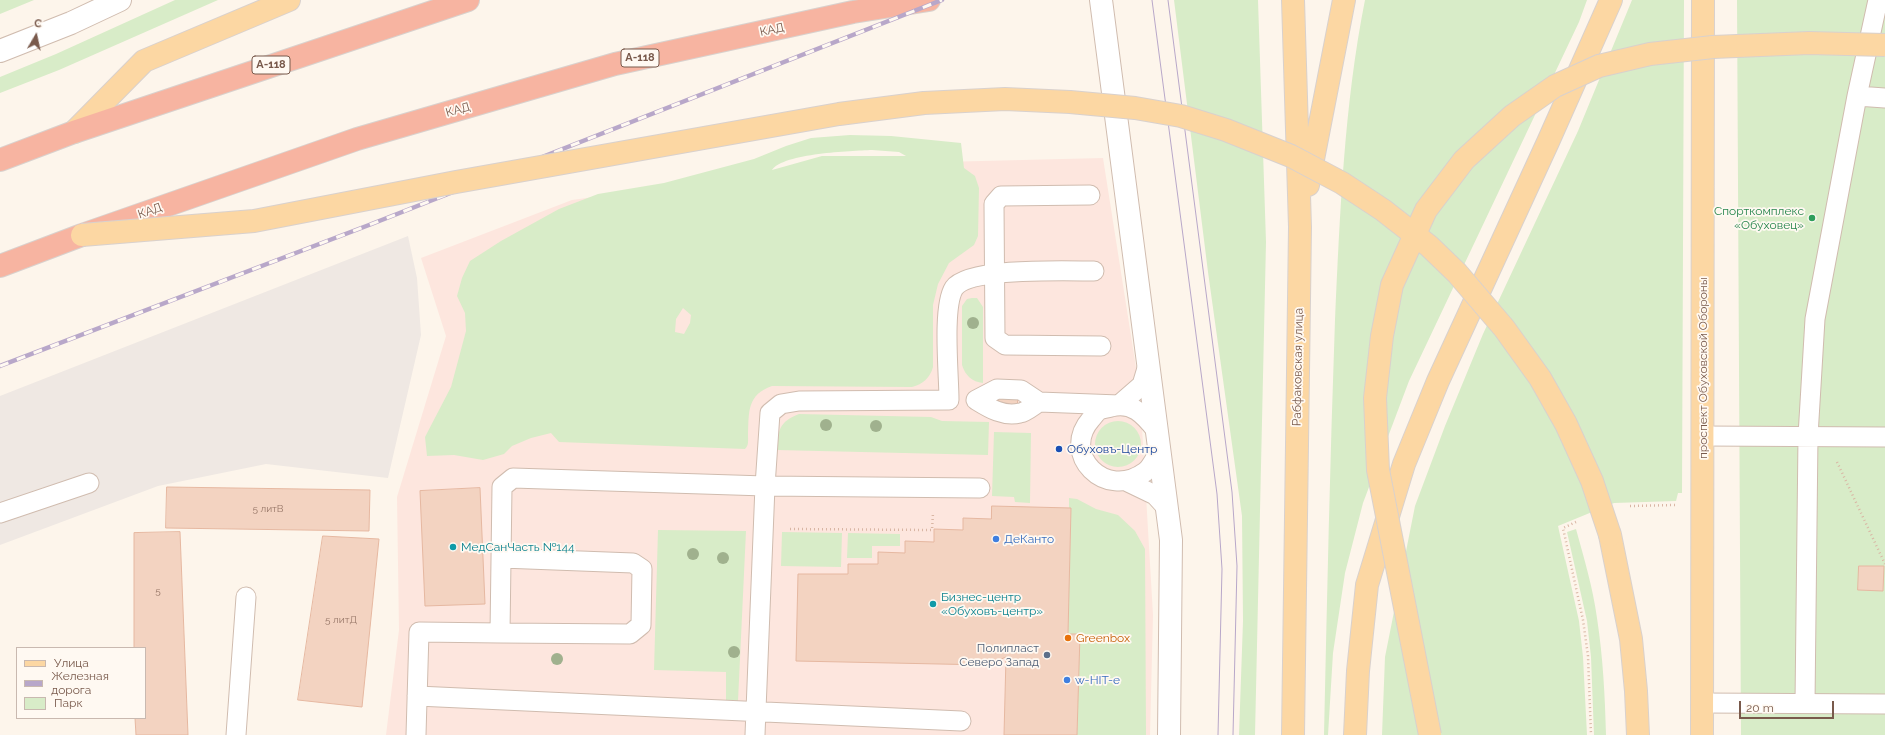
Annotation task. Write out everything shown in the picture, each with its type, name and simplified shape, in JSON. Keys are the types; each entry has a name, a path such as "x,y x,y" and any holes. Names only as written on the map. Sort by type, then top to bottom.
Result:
{"highway":[{"name":"А-118","path":"0,160 74,132 468,0"},
{"name":"КАД","path":"0,266 82,235 357,139 615,64 853,12 929,0"}],"main road":[{"path":"74,132 144,61 289,0"},
{"name":"Рабфаковская улица","path":"1293,0 1300,227 1293,735"},
{"path":"1300,227 1344,0"},
{"path":"1355,735 1358,671 1367,585 1404,464 1441,374 1548,142 1610,0"},
{"name":"проспект Обуховской Обороны","path":"1702,735 1703,0"},
{"path":"1430,735 1378,470 1375,398 1382,336 1392,285 1426,210 1464,160 1512,116 1555,86 1599,66 1650,54 1713,47 1808,43 1885,45"},
{"path":"82,235 254,221 456,182 832,115 924,103 1005,99 1070,102 1134,108 1181,116 1226,130 1291,156 1342,183 1383,210 1429,246 1452,268 1504,328 1540,378 1566,424 1589,474 1610,535 1631,639 1636,690 1638,735"}],"street":[{"path":"0,51 71,23 120,0"},
{"path":"1101,0 1171,540 1169,735"}],"lane":[{"path":"1806,703 1817,436 1815,319 1857,96 1878,0"},
{"path":"1857,96 1885,98"},
{"path":"1090,195 1001,196 994,204 995,338 1005,345 1101,346"},
{"path":"949,400 947,307 955,287 970,278 995,273 1094,271"},
{"path":"1148,365 1142,385 1119,405 1098,410 1084,426 1080,448 1088,468 1106,480 1128,482 1155,495 1166,507"},
{"path":"755,735 765,486 770,413 781,404 799,401 976,400 997,389 1010,389 1021,390 1039,402 1119,405 1142,412 1156,430"},
{"path":"1703,436 1885,437"},
{"path":"1128,482 1147,471 1159,452"},
{"path":"500,633 502,487 514,478 765,486 980,488"},
{"path":"0,513 89,483"},
{"path":"416,735 419,632 630,634 642,625 642,568 633,563 502,558"},
{"path":"236,735 246,596"},
{"path":"417,696 961,721"},
{"path":"1702,703 1885,704"}],"path":[{"path":"1817,436 1885,564"},
{"path":"786,528 932,530 933,512 941,512"}],"shaded area":[{"path":"1103,158 1140,393 1153,615 1150,735 386,735 399,630 397,497 446,336 421,258 572,200 820,165"},
{"path":"408,236 417,278 421,335 388,478 266,464 158,486 0,545 0,396"}],"green space":[{"path":"0,0 34,0 0,14"},
{"path":"175,0 218,0 59,70 0,93 0,77 56,54"},
{"path":"1174,0 1258,0 1266,242 1255,735 1239,735 1243,621 1242,516 1208,272"},
{"path":"1365,0 1587,0 1579,22 1409,381 1363,503 1345,573 1333,653 1328,735 1324,735 1327,580 1339,240 1344,160 1352,79"},
{"path":"1632,0 1684,0 1682,493 1678,493 1676,501 1614,503 1558,526 1579,621 1583,657 1587,735 1382,735 1385,657 1415,506 1445,426 1483,334 1578,131"},
{"name":"Спорткомплекс «Обуховец»","path":"1737,0 1885,0 1885,735 1741,735"},
{"path":"850,135 891,136 961,143 964,168 975,176 979,188 978,236 974,245 949,263 938,284 933,305 933,367 926,380 912,387 772,386 758,394 751,405 749,411 748,443 745,449 559,442 551,433 531,438 512,446 504,454 483,460 454,455 427,456 425,437 451,387 466,331 465,313 457,296 462,278 470,261 501,241 559,209 598,194 664,183 754,159 811,138","holes":["872,150 899,152 906,156 822,156 772,170 779,164 803,156 834,152","683,308 691,315 690,323 684,334 675,332 676,319"]},
{"path":"977,298 983,307 983,383 970,377 965,372 962,365 962,306 967,299"},
{"path":"799,414 931,417 942,421 989,422 988,455 777,450 778,437 781,428 787,420"},
{"path":"1113,421 1123,421 1131,425 1137,431 1141,439 1141,449 1137,457 1131,463 1123,467 1113,467 1105,463 1099,457 1095,449 1095,439 1099,431 1105,425"},
{"path":"994,432 1031,433 1030,503 1015,502 1014,497 992,496"},
{"path":"1069,498 1077,499 1096,509 1118,515 1135,531 1145,549 1146,735 1077,735 1080,634 1068,634 1071,508 1069,508"},
{"path":"1576,529 1591,584 1597,618 1601,647 1606,735 1594,735 1591,657 1587,621 1567,532"},
{"path":"658,530 746,531 738,701 726,700 726,672 654,670"},
{"path":"782,532 842,533 841,567 781,566"},
{"path":"848,533 900,534 900,546 872,546 872,558 847,558"}],"building":[{"path":"999,397 1018,398 1017,407 999,406"},
{"path":"167,487 370,490 369,531 166,528"},
{"name":"МедСанЧасть №144","path":"480,488 485,604 425,606 420,491"},
{"name":"Бизнес-центр «Обуховъ-центр»","path":"992,506 1071,508 1068,634 1080,634 1077,735 1004,735 1006,657 987,665 796,661 798,574 848,574 848,564 878,564 878,552 905,553 905,541 934,542 934,529 963,530 963,518 991,519"},
{"path":"180,532 188,735 136,735 135,719 146,719 146,647 134,647 134,533"},
{"path":"323,536 379,539 362,707 298,700"},
{"path":"1859,566 1884,566 1883,591 1858,590"}],"tram line":[{"path":"1152,0 1217,494 1222,569 1218,735"},
{"path":"1168,0 1232,492 1237,566 1233,735"}],"railway":[{"path":"0,366 369,225 942,0"}],"place":[{"name":"Спорткомплекс «Обуховец»","path":"1812,218"},
{"name":"Обуховъ-Центр","path":"1059,449"},
{"name":"ДеКанто","path":"996,539"},
{"name":"МедСанЧасть №144","path":"453,547"},
{"name":"Бизнес-центр «Обуховъ-центр»","path":"933,604"},
{"name":"Greenbox","path":"1068,638"},
{"name":"Полипласт Северо Запад","path":"1047,655"},
{"name":"w-HIT-e","path":"1067,680"}]}
